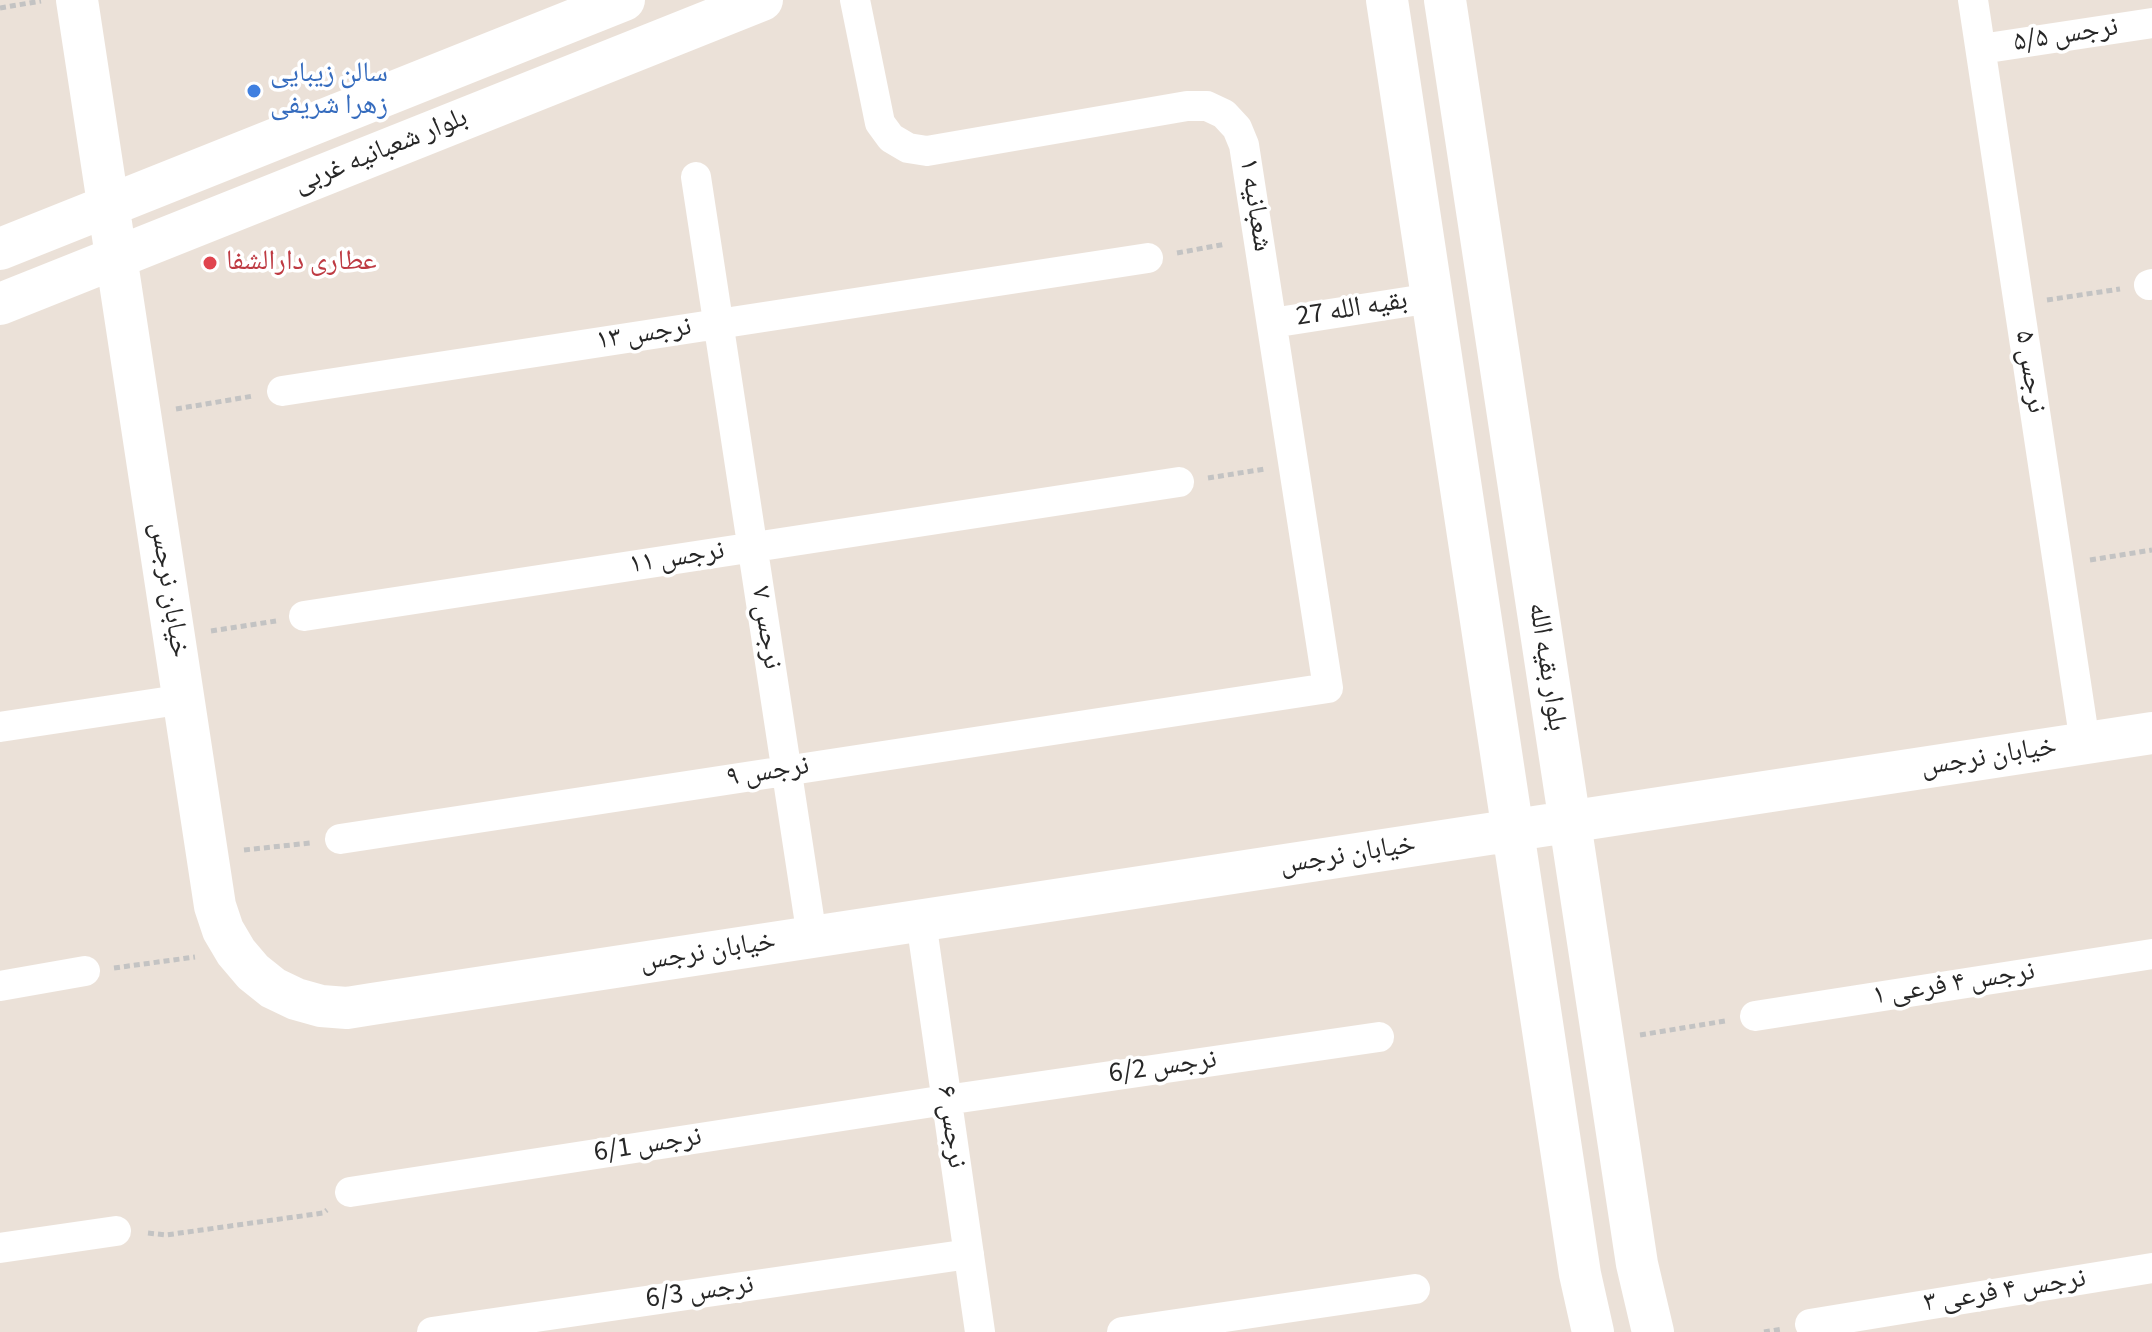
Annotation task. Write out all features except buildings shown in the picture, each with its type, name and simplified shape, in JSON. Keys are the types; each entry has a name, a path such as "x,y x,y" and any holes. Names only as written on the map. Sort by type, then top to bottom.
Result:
{"street":[{"name":"خیابان نرجس","path":"77,0 215,906 223,930 253,972 273,988 296,999 321,1006 347,1008 2152,733"},
{"name":"بلوار شعبانیه غربی","path":"0,249 624,0"},
{"name":"بلوار شعبانیه غربی","path":"0,304 762,0"},
{"name":"شعبانیه ۱","path":"855,0 880,123 891,138 908,148 927,151 1187,106 1207,106 1224,114 1237,128 1244,145 1328,688"},
{"name":"بلوار بقیه الله","path":"1387,0 1580,1274 1593,1332"},
{"name":"بلوار بقیه الله","path":"1445,0 1637,1264 1653,1332"},
{"name":"نرجس ۵","path":"1973,0 2085,743"},
{"name":"نرجس ۵/۵","path":"1981,49 2152,23"},
{"name":"نرجس ۷","path":"696,177 812,937"},
{"name":"نرجس ۱۳","path":"282,391 1148,258"},
{"name":"بقیه الله 27","path":"1272,323 1432,298"},
{"name":"نرجس ۱۱","path":"304,616 1179,482"},
{"name":"نرجس ۹","path":"340,839 1328,688"},
{"path":"0,727 185,699"},
{"name":"نرجس ۶","path":"921,921 980,1332"},
{"name":"نرجس ۴ فرعی ۱","path":"1755,1016 2152,954"},
{"path":"0,986 85,971"},
{"name":"نرجس 6/2","path":"946,1100 1379,1037"},
{"name":"نرجس 6/1","path":"350,1192 946,1100"},
{"path":"0,1248 116,1231"},
{"name":"نرجس 6/3","path":"432,1332 969,1254"},
{"name":"نرجس ۴ فرعی ۳","path":"1810,1324 2152,1268"},
{"path":"1122,1332 1415,1289"}],"path":[{"path":"0,8 46,0"},
{"path":"1148,258 1259,238"},
{"path":"2019,304 2151,284"},
{"path":"141,415 282,391"},
{"path":"1179,482 1293,465"},
{"path":"2058,565 2152,550"},
{"path":"174,636 304,616"},
{"path":"208,855 340,839"},
{"path":"85,971 236,952"},
{"path":"1603,1041 1755,1016"},
{"path":"116,1231 166,1235 323,1213 350,1192"}],"place":[{"name":"سالن زیبایی زهرا شریفی","path":"254,91"},
{"name":"عطاری دارالشفا","path":"210,263"}]}
